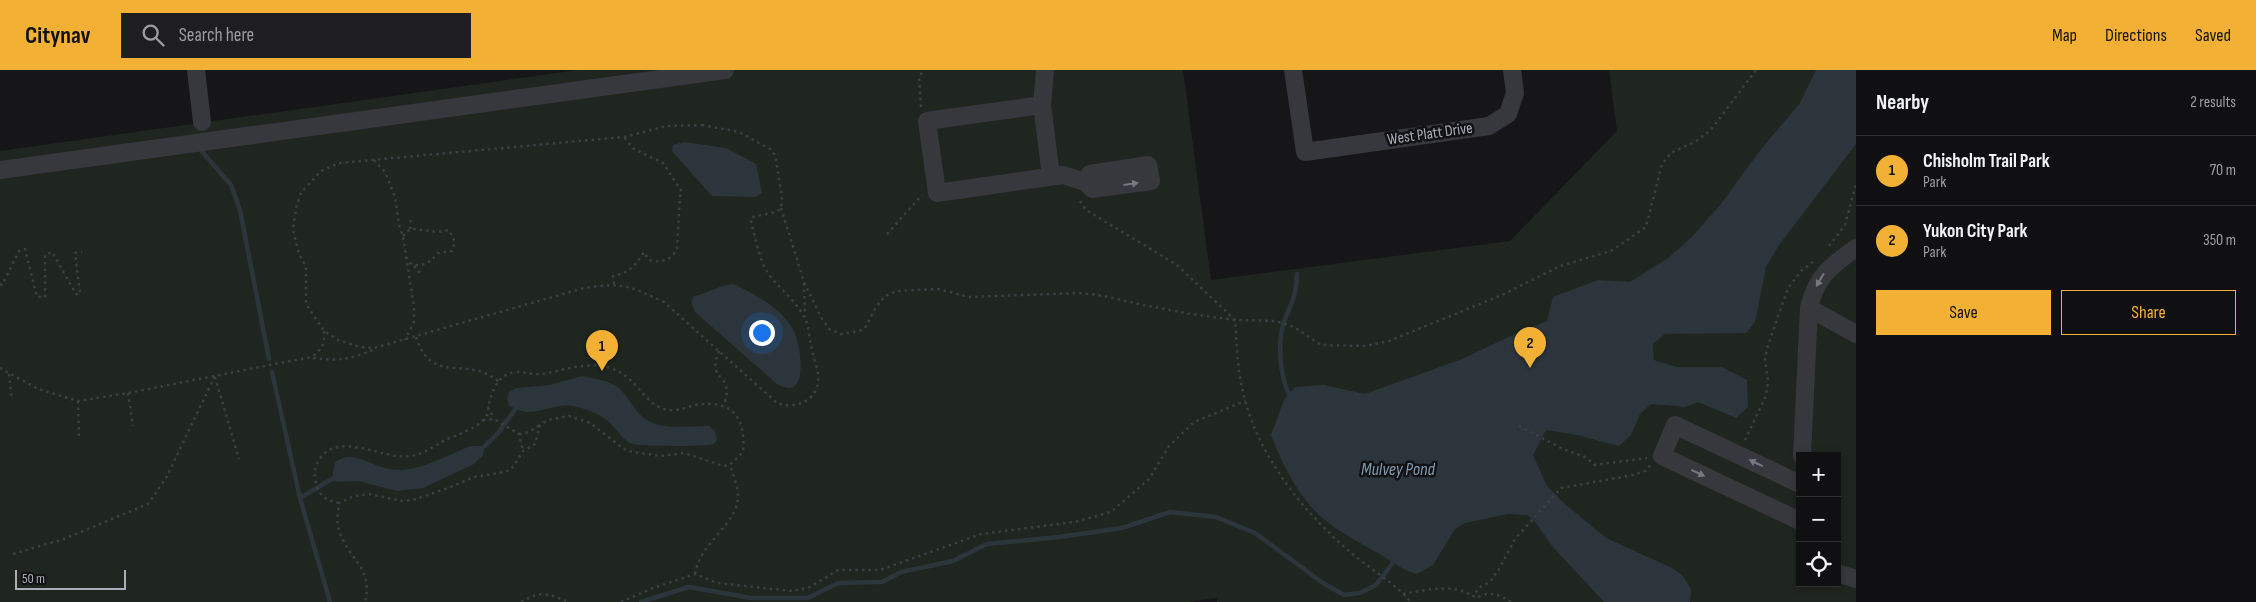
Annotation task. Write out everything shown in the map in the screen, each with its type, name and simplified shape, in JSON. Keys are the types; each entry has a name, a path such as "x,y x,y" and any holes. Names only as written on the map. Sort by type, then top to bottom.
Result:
{"street":[{"path":"196,70 202,122"},
{"path":"0,170 725,70"},
{"path":"1044,70 1042,105 1051,176"},
{"name":"West Platt Drive","path":"1293,70 1305,152 1489,126 1508,114 1515,93 1512,70"},
{"path":"1042,105 927,122 937,193 1051,176 1063,175 1080,180"},
{"path":"1802,452 1809,308 1812,293 1826,270 1853,254"},
{"path":"1809,308 1856,334"},
{"path":"1796,482 1675,425 1662,456 1796,519"},
{"path":"1841,574 1856,580"}],"path":[{"path":"924,70 919,77 919,95 922,115 927,122"},
{"path":"377,348 353,345 338,340 324,331 306,304 306,267 299,254 293,230 296,208 301,193 321,171 339,163 624,137 645,130 683,124 702,125 739,132 770,149 775,155 782,197 781,208 804,282 822,319 830,329 840,334 859,331 865,328 876,307 885,296 897,291 938,289 969,297 1099,294 1143,305 1235,320 1276,321 1294,327 1321,345 1365,346 1381,343 1502,295 1560,266 1611,251 1646,227 1662,164 1666,158 1671,153 1696,141 1710,131 1756,70"},
{"path":"614,284 613,276 625,274 632,269 644,252 649,260 659,262 669,260 674,255 677,248 680,196 682,192 663,163 634,149 624,137"},
{"path":"373,159 385,172 395,197 399,225 403,236 414,307 414,322 405,340"},
{"path":"1080,180 1074,191 1086,210 1178,265 1235,320 1245,401 1263,446 1298,500 1328,533 1369,569 1398,589 1410,602"},
{"path":"887,234 924,193 937,191"},
{"path":"781,208 776,212 752,217 751,222 764,266 793,300 806,319"},
{"path":"403,236 410,229 411,216"},
{"path":"410,229 431,230 438,233 449,230 455,242 452,250 438,253 433,260 423,266 414,266"},
{"path":"0,284 2,285 19,251 25,250 37,297 45,297 45,255 52,252 76,294 80,294 75,253 82,252"},
{"path":"407,261 421,274"},
{"path":"0,368 38,389 78,400 128,393 311,357 338,361 352,359 377,348 584,288 614,284 647,292 664,302 777,403 785,406 797,406 808,400 815,392 819,382 806,319 804,282"},
{"path":"311,357 321,350 325,342 324,331"},
{"path":"416,337 420,352 434,364 443,367 481,370 498,381"},
{"path":"719,351 715,364 717,373 724,380 727,388 727,399 723,406"},
{"path":"488,406 494,419 499,424 519,434 529,432 540,425 548,420 569,416 590,423 627,451 661,456 684,454 718,464 730,465 743,452 744,429 733,412 723,406 713,403 672,411 663,409 645,396 632,380 614,369 602,366 577,366 542,374 516,372 504,376 498,381 492,392 488,406 487,415 482,420 467,431 412,456 398,457 357,446 343,446 330,450 321,457 315,467 316,483 320,492 328,500 339,503 354,496 370,494 401,501 413,500 448,488 474,476 506,472 514,466 523,451 535,444 540,425"},
{"path":"9,374 12,400"},
{"path":"214,376 239,460"},
{"path":"13,554 64,539 148,504 166,478 214,376"},
{"path":"128,393 133,426"},
{"path":"78,400 79,438"},
{"path":"621,602 653,588 695,574 717,583 792,591 810,587 838,570 880,570 981,534 1074,522 1112,512 1149,479 1169,446 1194,422 1245,401"},
{"path":"482,420 494,419"},
{"path":"1519,426 1563,449 1585,457 1595,465 1662,456"},
{"path":"519,434 523,451"},
{"path":"1473,596 1480,587 1490,582 1515,539 1561,488 1639,473 1645,471 1662,456"},
{"path":"695,574 697,563 703,550 726,526 735,510 738,497 730,465"},
{"path":"339,503 338,529 364,572 366,582 364,602"},
{"path":"1403,594 1454,588 1477,598 1482,595 1501,595 1511,602"},
{"path":"520,602 540,593 568,602"}],"shaded area":[{"path":"578,70 1183,70 1211,280 1510,241 1617,131 1609,70 1856,70 1856,602 1217,602 1217,598 1189,602 0,602 0,151"}],"water":[{"name":"Mulvey Pond","path":"1816,70 1856,70 1856,144 1779,245 1766,267 1755,322 1746,333 1665,334 1653,344 1654,360 1677,367 1722,367 1747,380 1748,407 1736,418 1698,402 1685,407 1651,404 1640,414 1631,435 1619,446 1577,435 1546,430 1533,455 1547,486 1565,504 1606,538 1672,568 1682,575 1691,589 1690,602 1604,602 1552,546 1536,523 1527,515 1508,514 1465,523 1455,529 1433,565 1417,574 1401,567 1343,533 1313,509 1289,474 1271,435 1284,400 1295,387 1324,385 1365,394 1462,359 1547,321 1553,297 1598,280 1630,282 1668,258 1691,238 1720,205 1762,148 1800,103"},
{"path":"684,142 726,148 756,164 762,193 755,197 712,196 672,151 673,145"},
{"path":"734,284 776,309 794,331 799,348 801,370 799,380 795,386 787,388 777,384 695,312 691,301 694,296"},
{"path":"582,376 615,385 647,420 662,425 678,427 709,426 715,431 717,440 714,444 698,446 635,444 630,443 621,436 605,418 582,408 567,405 527,412 509,406 507,399 509,392 517,388 550,385"},
{"path":"471,446 485,446 483,455 474,464 423,488 397,491 359,481 337,482 332,479 335,462 341,458 355,457 389,469 410,469 442,459"}],"waterway":[{"path":"199,148 231,185 240,210 269,359"},
{"path":"1289,394 1283,378 1280,349 1282,330 1295,293 1297,274"},
{"path":"272,372 300,498 330,602"},
{"path":"485,446 499,432 516,408"},
{"path":"300,498 332,479"},
{"path":"641,602 689,587 751,598 808,598 838,583 882,582 901,572 953,561 987,544 1059,537 1122,528 1170,512 1216,517 1255,533 1323,583 1344,595 1360,593 1376,585 1395,560"}],"place":[{"name":"Yukon City Park","path":"1530,368"},
{"name":"Chisholm Trail Park","path":"602,371"}]}
